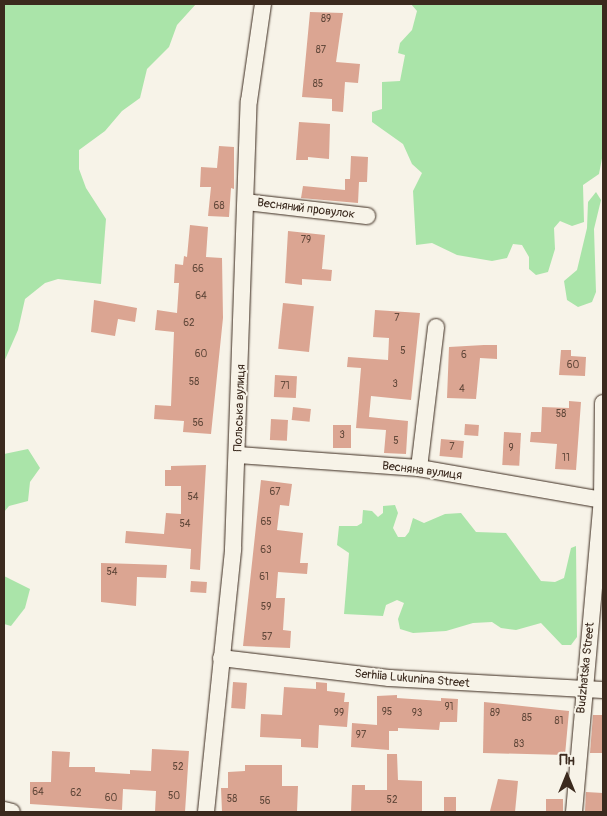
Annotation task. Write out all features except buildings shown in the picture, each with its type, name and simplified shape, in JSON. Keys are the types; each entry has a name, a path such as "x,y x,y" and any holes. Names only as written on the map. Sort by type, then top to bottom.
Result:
{"street":[{"name":"Польська вулиця","path":"206,812 234,549 249,101 263,4"},
{"name":"Весняний провулок","path":"246,202 367,216"},
{"path":"419,468 436,327"},
{"name":"Budzhatska Street","path":"574,812 603,500 603,404"},
{"name":"Весняна вулиця","path":"238,455 419,468 603,500"},
{"name":"Serhiia Lukunina Street","path":"221,658 389,678 603,690"},
{"path":"4,810 12,812"}],"green space":[{"path":"4,4 196,4 177,25 169,47 147,69 140,98 122,111 105,131 79,150 79,169 86,188 106,219 101,284 58,279 45,283 25,299 18,330 4,362"},
{"path":"411,4 603,4 603,153 599,174 583,185 584,222 572,226 560,221 554,228 555,249 548,272 536,275 529,269 529,257 522,245 513,244 507,258 492,261 457,255 432,243 416,245 413,191 422,173 412,164 403,144 372,122 372,112 382,109 382,82 400,81 405,55 398,53 400,43 412,30 417,11"},
{"path":"596,192 601,200 594,229 596,292 592,302 578,307 567,300 564,281 577,270 587,228 588,202"},
{"path":"28,449 40,468 30,482 28,501 9,506 4,512 4,454"},
{"path":"395,505 398,513 393,528 398,537 405,537 409,532 413,518 424,523 445,514 461,513 476,532 506,533 541,581 555,582 564,578 571,548 576,546 577,637 571,645 562,645 541,623 516,630 501,628 492,622 473,623 446,631 413,633 400,629 398,619 404,603 397,600 386,605 383,616 344,614 349,553 337,545 339,526 357,526 362,523 363,510 372,511 378,517 383,513 383,506"},
{"path":"4,576 30,589 25,608 11,626 4,624"}]}
